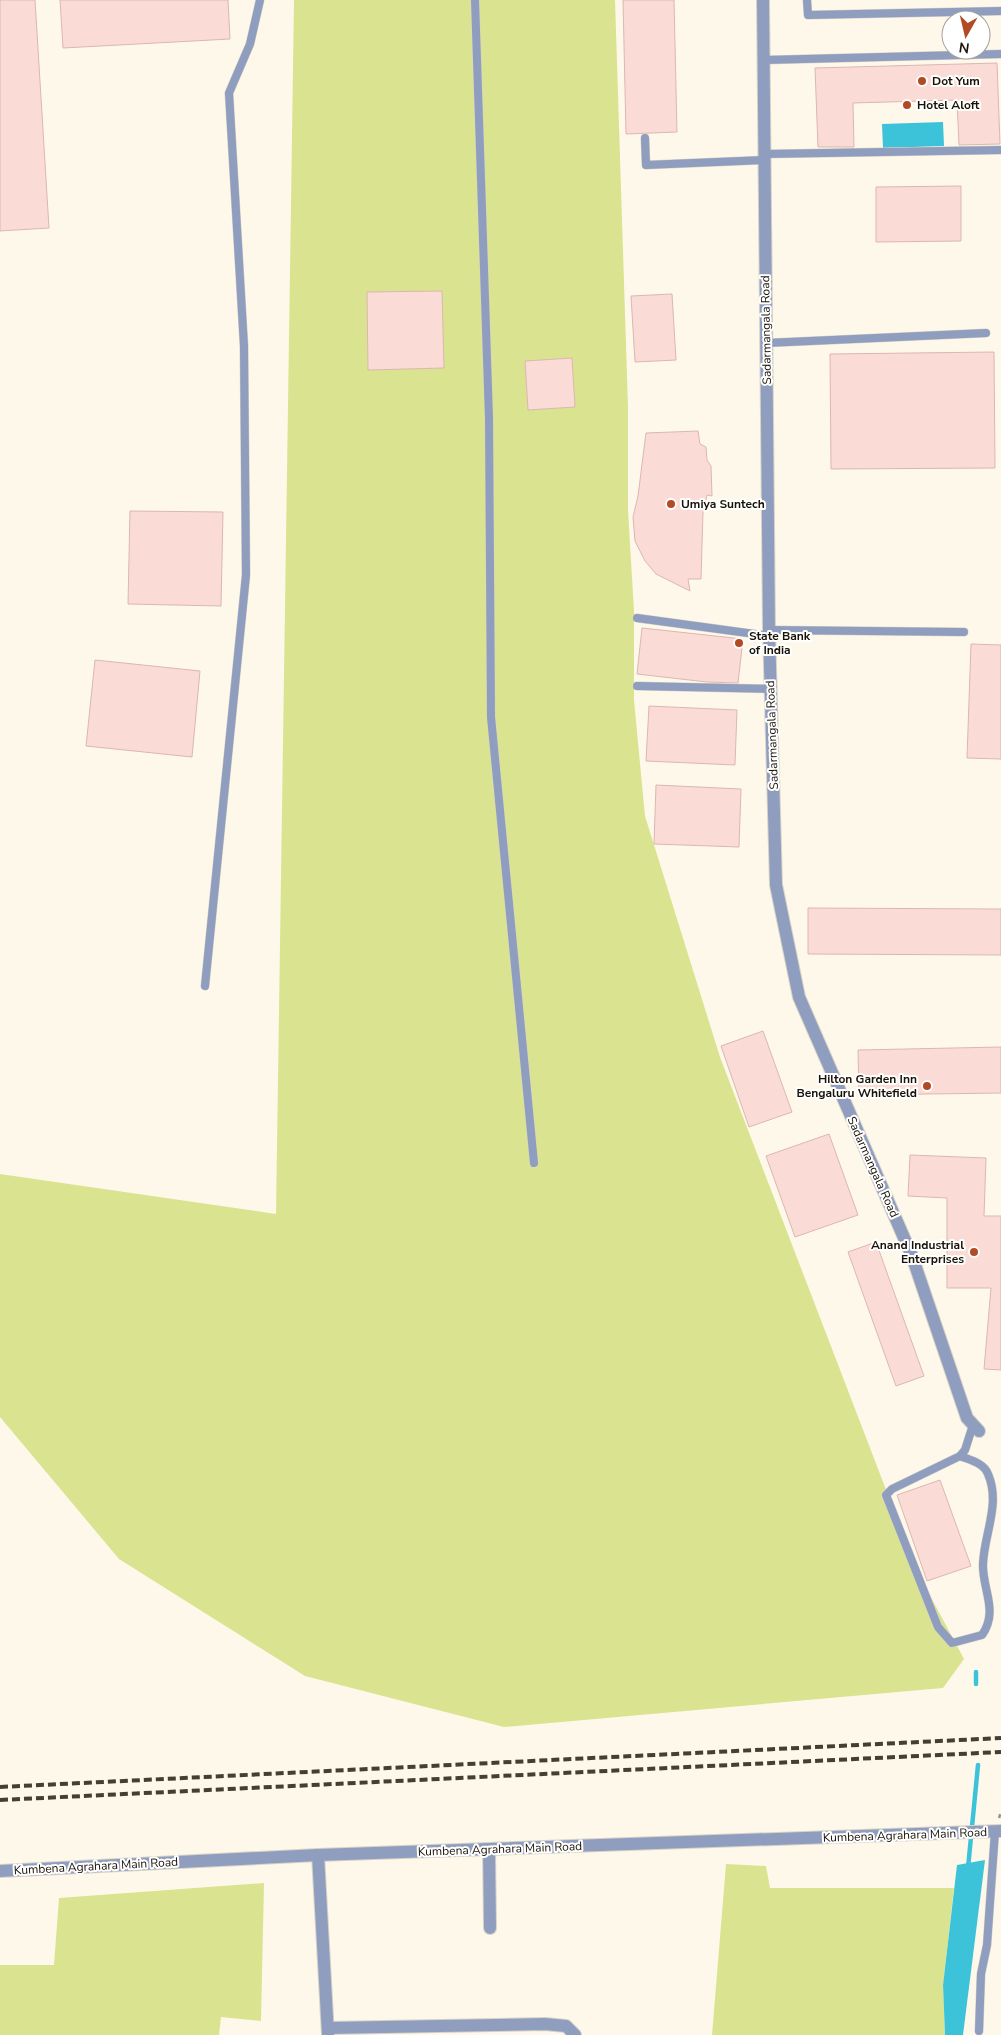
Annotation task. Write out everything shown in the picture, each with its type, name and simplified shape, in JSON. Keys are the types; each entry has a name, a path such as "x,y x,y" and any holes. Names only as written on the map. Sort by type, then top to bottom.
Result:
{"street":[{"name":"Sadarmangala Road","path":"764,0 769,633 776,885 799,997 912,1256 967,1418 976,1428"},
{"name":"Kumbena Agrahara Main Road","path":"0,1871 318,1855 998,1831"},
{"path":"489,1849 490,1928"},
{"path":"318,1855 328,2032 545,2024 566,2026 575,2035"}],"lane":[{"path":"205,986 246,575 244,346 228,93 250,44 260,0"},
{"path":"476,0 489,418 491,717 534,1163"},
{"path":"808,0 808,15 1001,11"},
{"path":"764,60 1001,54"},
{"path":"644,138 646,165 765,157 1001,150"},
{"path":"766,343 986,333"},
{"path":"637,618 769,633 964,632"},
{"path":"637,686 770,689"},
{"path":"960,1456 980,1464 988,1472 994,1496 983,1565 990,1605 989,1622 982,1634 952,1643 938,1627 886,1495 892,1489 960,1456 976,1428"},
{"path":"978,2031 981,1974 987,1945 998,1831"}],"green space":[{"path":"294,0 615,0 628,407 628,510 634,611 634,700 645,816 720,1057 918,1573 964,1659 943,1688 504,1727 305,1676 119,1559 0,1417 0,1174 276,1214"},
{"path":"726,1864 766,1866 770,1888 954,1888 943,1985 945,2035 712,2035"},
{"path":"264,1883 261,2021 221,2017 219,2035 0,2035 0,1965 54,1965 59,1898"}],"water":[{"path":"943,122 944,146 883,148 882,124"},
{"path":"985,1860 963,2035 945,2035 943,1985 957,1865"}],"building":[{"path":"0,0 35,0 49,228 0,231"},
{"path":"60,0 228,0 230,39 63,48"},
{"path":"623,0 674,0 677,132 626,134"},
{"path":"997,63 1000,144 959,145 957,100 853,103 854,147 818,147 815,68"},
{"path":"961,186 961,241 876,242 876,187"},
{"path":"442,291 444,368 368,370 367,292"},
{"path":"672,294 676,360 635,362 631,296"},
{"path":"994,352 995,468 831,469 830,354"},
{"path":"572,358 575,407 528,410 525,361"},
{"name":"Umiya Suntech","path":"698,431 700,444 706,447 707,460 711,466 712,496 707,495 703,512 701,579 688,579 690,591 656,574 645,561 635,541 633,517 638,496 646,433"},
{"path":"130,511 223,512 221,606 128,604"},
{"path":"642,628 743,639 738,683 707,682 637,674"},
{"path":"971,644 1001,645 1001,759 967,758"},
{"path":"95,660 200,671 192,757 86,746"},
{"path":"649,706 737,710 735,765 646,761"},
{"path":"656,785 741,789 739,847 654,844"},
{"path":"808,908 1001,909 1001,955 808,954"},
{"path":"763,1031 792,1112 749,1127 721,1046"},
{"path":"1001,1047 1001,1093 859,1095 858,1050"},
{"path":"829,1134 858,1215 795,1237 766,1156"},
{"path":"910,1155 986,1158 984,1216 1001,1216 1001,1370 984,1369 991,1288 947,1288 947,1198 908,1196"},
{"path":"876,1242 924,1376 896,1386 848,1252"},
{"path":"940,1480 971,1566 927,1581 897,1495"}],"waterway":[{"path":"976,1672 976,1684"},
{"path":"968,1868 978,1765"}],"railway":[{"path":"0,1787 1001,1738"},
{"path":"0,1800 1001,1752"}],"place":[{"name":"Dot Yum","path":"922,81"},
{"name":"Hotel Aloft","path":"907,105"},
{"name":"Umiya Suntech","path":"671,504"},
{"name":"State Bank of India","path":"739,643"},
{"name":"Hilton Garden Inn Bengaluru Whitefield","path":"927,1086"},
{"name":"Anand Industrial Enterprises","path":"974,1252"}]}
